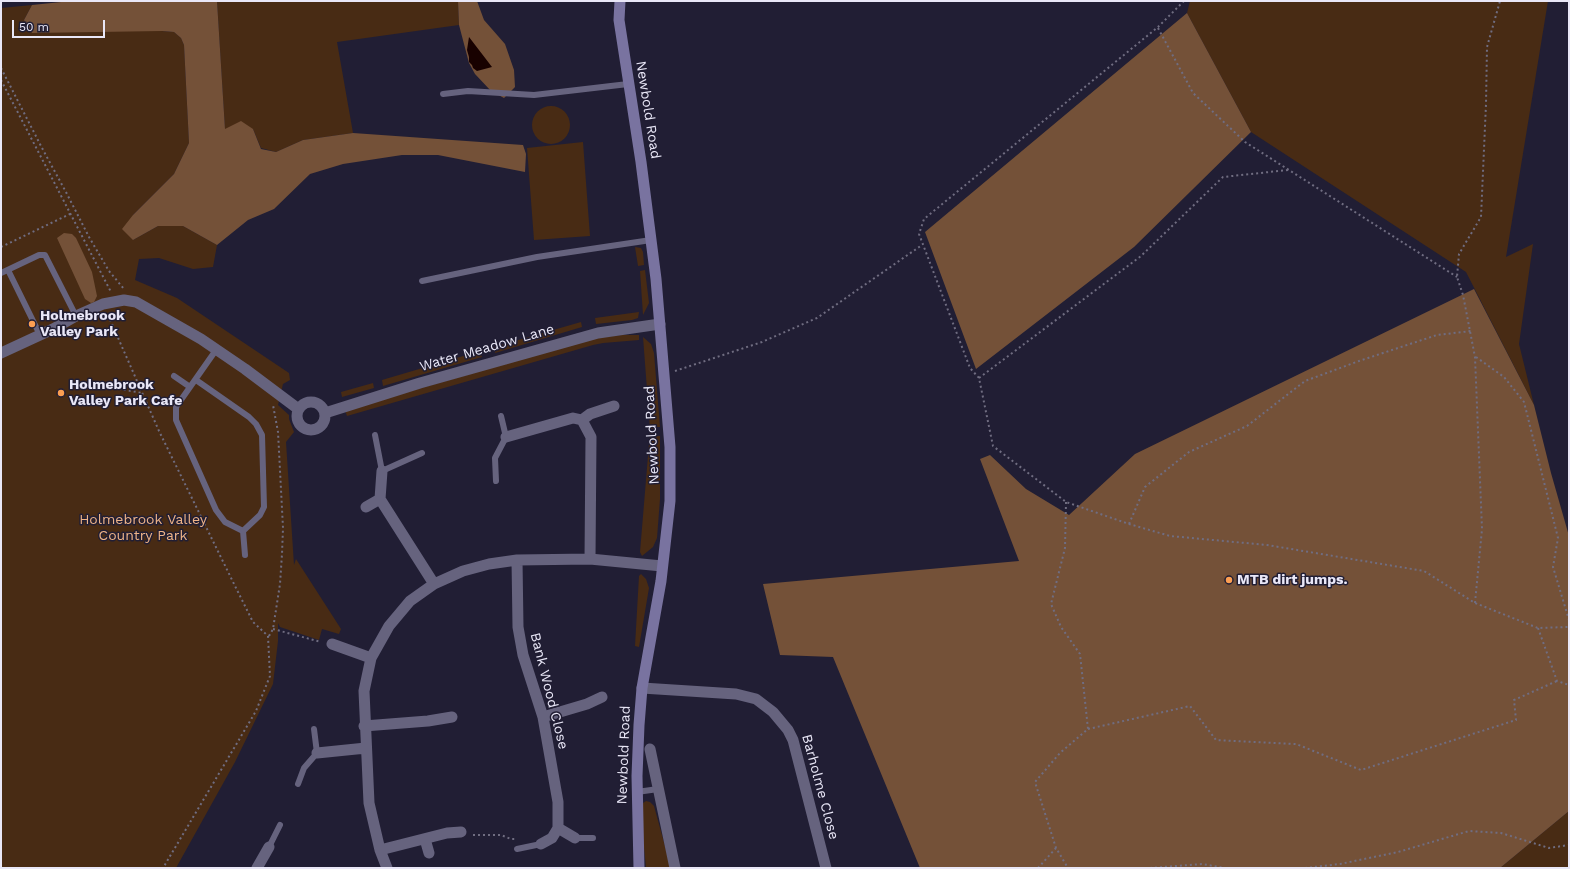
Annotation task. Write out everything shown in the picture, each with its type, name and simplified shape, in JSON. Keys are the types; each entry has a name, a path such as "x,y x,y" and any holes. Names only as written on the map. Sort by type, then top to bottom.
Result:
{"main road":[{"name":"Newbold Road","path":"620,1 619,20 641,162 651,240 660,324 670,447 670,501 662,566 642,688 639,725 637,792 639,868"}],"street":[{"path":"1,353 103,304 124,300 136,302 216,350 269,386 297,408"},
{"name":"Water Meadow Lane","path":"325,413 420,383 598,333 660,324"},
{"path":"305,402 317,402 323,408 325,413 324,423 315,430 307,430 300,426 298,422 296,417 297,408 305,402"},
{"path":"506,437 573,418 582,420 590,414 614,406"},
{"path":"582,420 591,437 590,559"},
{"path":"382,471 380,500 434,584"},
{"path":"366,507 380,500"},
{"path":"387,868 380,850 368,803 364,726 364,692 371,658 389,626 410,601 434,584 463,571 489,564 517,560 590,559 662,566"},
{"name":"Bank Wood Close","path":"517,560 518,627 523,655 543,717 558,802 558,828"},
{"path":"332,644 371,658"},
{"name":"Barholme Close","path":"642,688 736,694 756,699 773,712 788,730 793,740 826,868"},
{"path":"543,717 587,704 602,697"},
{"path":"364,726 428,721 452,717"},
{"path":"317,753 366,748"},
{"name":"Newbold Road","path":"650,749 676,868"},
{"path":"541,844 552,838 558,828 575,838"},
{"path":"380,850 447,833 461,832"},
{"path":"425,839 429,853"},
{"path":"257,868 269,847"}],"lane":[{"path":"443,94 468,91 534,95 628,84"},
{"path":"422,281 537,257 651,240"},
{"path":"1,273 39,255 44,255 76,316"},
{"path":"8,270 40,335"},
{"path":"216,350 176,407 176,424 216,510 225,522 243,531"},
{"path":"174,376 190,387"},
{"path":"196,380 248,417 256,424 262,436 264,507 260,515 243,531"},
{"path":"496,482 495,458 506,437 501,416"},
{"path":"375,434 382,471 422,453"},
{"path":"243,531 245,555"},
{"path":"298,784 304,768 317,753 314,729"},
{"path":"637,792 658,789"},
{"path":"269,847 280,825"},
{"path":"575,838 593,838"},
{"path":"518,849 541,844"}],"path":[{"path":"1184,1 1158,27 924,219 919,234 922,245 926,251 970,368 979,378 992,446 1066,502 1129,524 1170,536 1267,546 1424,571 1475,603 1538,628 1569,627"},
{"path":"1475,603 1482,529 1475,356 1463,294 1457,276 1459,254 1481,217 1487,46 1500,1"},
{"path":"1158,27 1193,93 1245,142 1457,276"},
{"path":"1,68 42,148 68,194 89,237 109,271 123,288 133,294 136,302"},
{"path":"1,80 116,302"},
{"path":"979,378 1141,256 1223,177 1289,170"},
{"path":"1,247 70,214"},
{"path":"664,374 762,342 818,318 922,245"},
{"path":"103,304 159,431 253,622 268,636"},
{"path":"1129,524 1145,487 1189,452 1247,426 1306,381 1359,361 1437,335 1471,331"},
{"path":"1475,356 1504,377 1524,402 1558,538 1553,567 1569,620"},
{"path":"163,868 256,711 270,676 268,636 273,629 280,584 283,528 278,432 269,386"},
{"path":"104,389 114,388 142,393"},
{"path":"1066,502 1065,548 1051,604 1061,627 1080,654 1088,729"},
{"path":"1538,628 1557,680 1569,685"},
{"path":"273,629 317,642 332,644"},
{"path":"1068,868 1056,848 1035,782 1060,753 1088,729 1190,706 1216,740 1296,744 1361,770 1516,720 1514,700 1557,680"},
{"path":"1305,868 1340,864 1398,852 1469,831 1501,833 1549,848 1569,845"},
{"path":"461,832 466,835 501,835 511,839 518,839"},
{"path":"1038,868 1056,848"},
{"path":"1150,868 1202,864 1225,868"}],"green space":[{"path":"217,1 458,1 459,25 337,42 353,133 303,140 276,152 261,148 253,129 225,129"},
{"path":"1190,1 1548,1 1506,257 1533,244 1519,344 1534,405 1466,272 1251,132 1187,13"},
{"name":"Holmebrook Valley Country Park","path":"32,5 24,20 174,32 181,38 184,45 189,143 174,174 133,215 133,240 158,226 183,226 217,245 213,267 193,269 159,258 139,259 135,280 177,298 289,373 290,380 283,384 278,405 289,415 294,432 286,442 294,565 296,559 341,629 339,634 322,629 319,640 280,627 278,623 278,641 273,684 235,762 176,868 1,868 1,8"},
{"path":"547,106 555,106 565,111 569,118 569,132 565,139 555,144 547,144 537,139 535,136 532,129 532,121 537,111 540,109"},
{"path":"583,142 590,236 534,240 527,148"},
{"path":"635,247 641,248 643,252 644,265 638,266"},
{"path":"645,270 649,303 643,315 640,271"},
{"path":"639,312 638,318 632,320 596,324 595,318"},
{"path":"581,322 582,327 495,353 494,347"},
{"path":"622,335 639,335 639,340 593,345 347,416 345,410 584,341"},
{"path":"643,337 651,344 654,353 660,427 656,427 656,429 650,429"},
{"path":"480,351 482,357 383,386 382,380"},
{"path":"373,383 374,388 342,397 341,392"},
{"path":"650,432 657,432 657,436 660,436 660,499 657,538 653,547 642,556 640,552"},
{"path":"641,574 646,579 649,588 639,647 635,646 639,576"},
{"path":"646,801 650,802 654,806 671,868 646,868 642,826 643,803"},
{"path":"1569,811 1569,868 1500,868"}],"shaded area":[{"path":"71,1 217,1 225,129 241,121 253,129 261,149 276,152 303,140 353,133 523,145 526,154 525,172 438,155 402,155 343,164 310,174 274,209 248,220 217,245 183,226 158,226 133,240 122,229 133,215 174,174 189,143 184,45 181,38 174,32 162,31 32,33 24,20 32,5"},
{"path":"458,1 477,1 484,20 505,44 514,70 515,87 504,98 491,91 475,74 469,63 459,25"},
{"path":"1187,13 1251,132 1134,247 976,369 925,232"},
{"path":"469,37 492,67 477,71 473,68 469,62 467,50"},
{"path":"64,233 72,234 76,238 92,272 97,296 94,302 91,303 85,299 57,238"},
{"path":"1474,289 1534,405 1569,536 1569,811 1500,868 920,868 833,657 780,655 763,584 1019,561 980,459 990,455 1026,489 1069,515 1135,454"}],"place":[{"name":"Holmebrook Valley Park","path":"32,324"},
{"name":"Holmebrook Valley Park Cafe","path":"61,393"},
{"name":"MTB dirt jumps.","path":"1229,580"}]}
